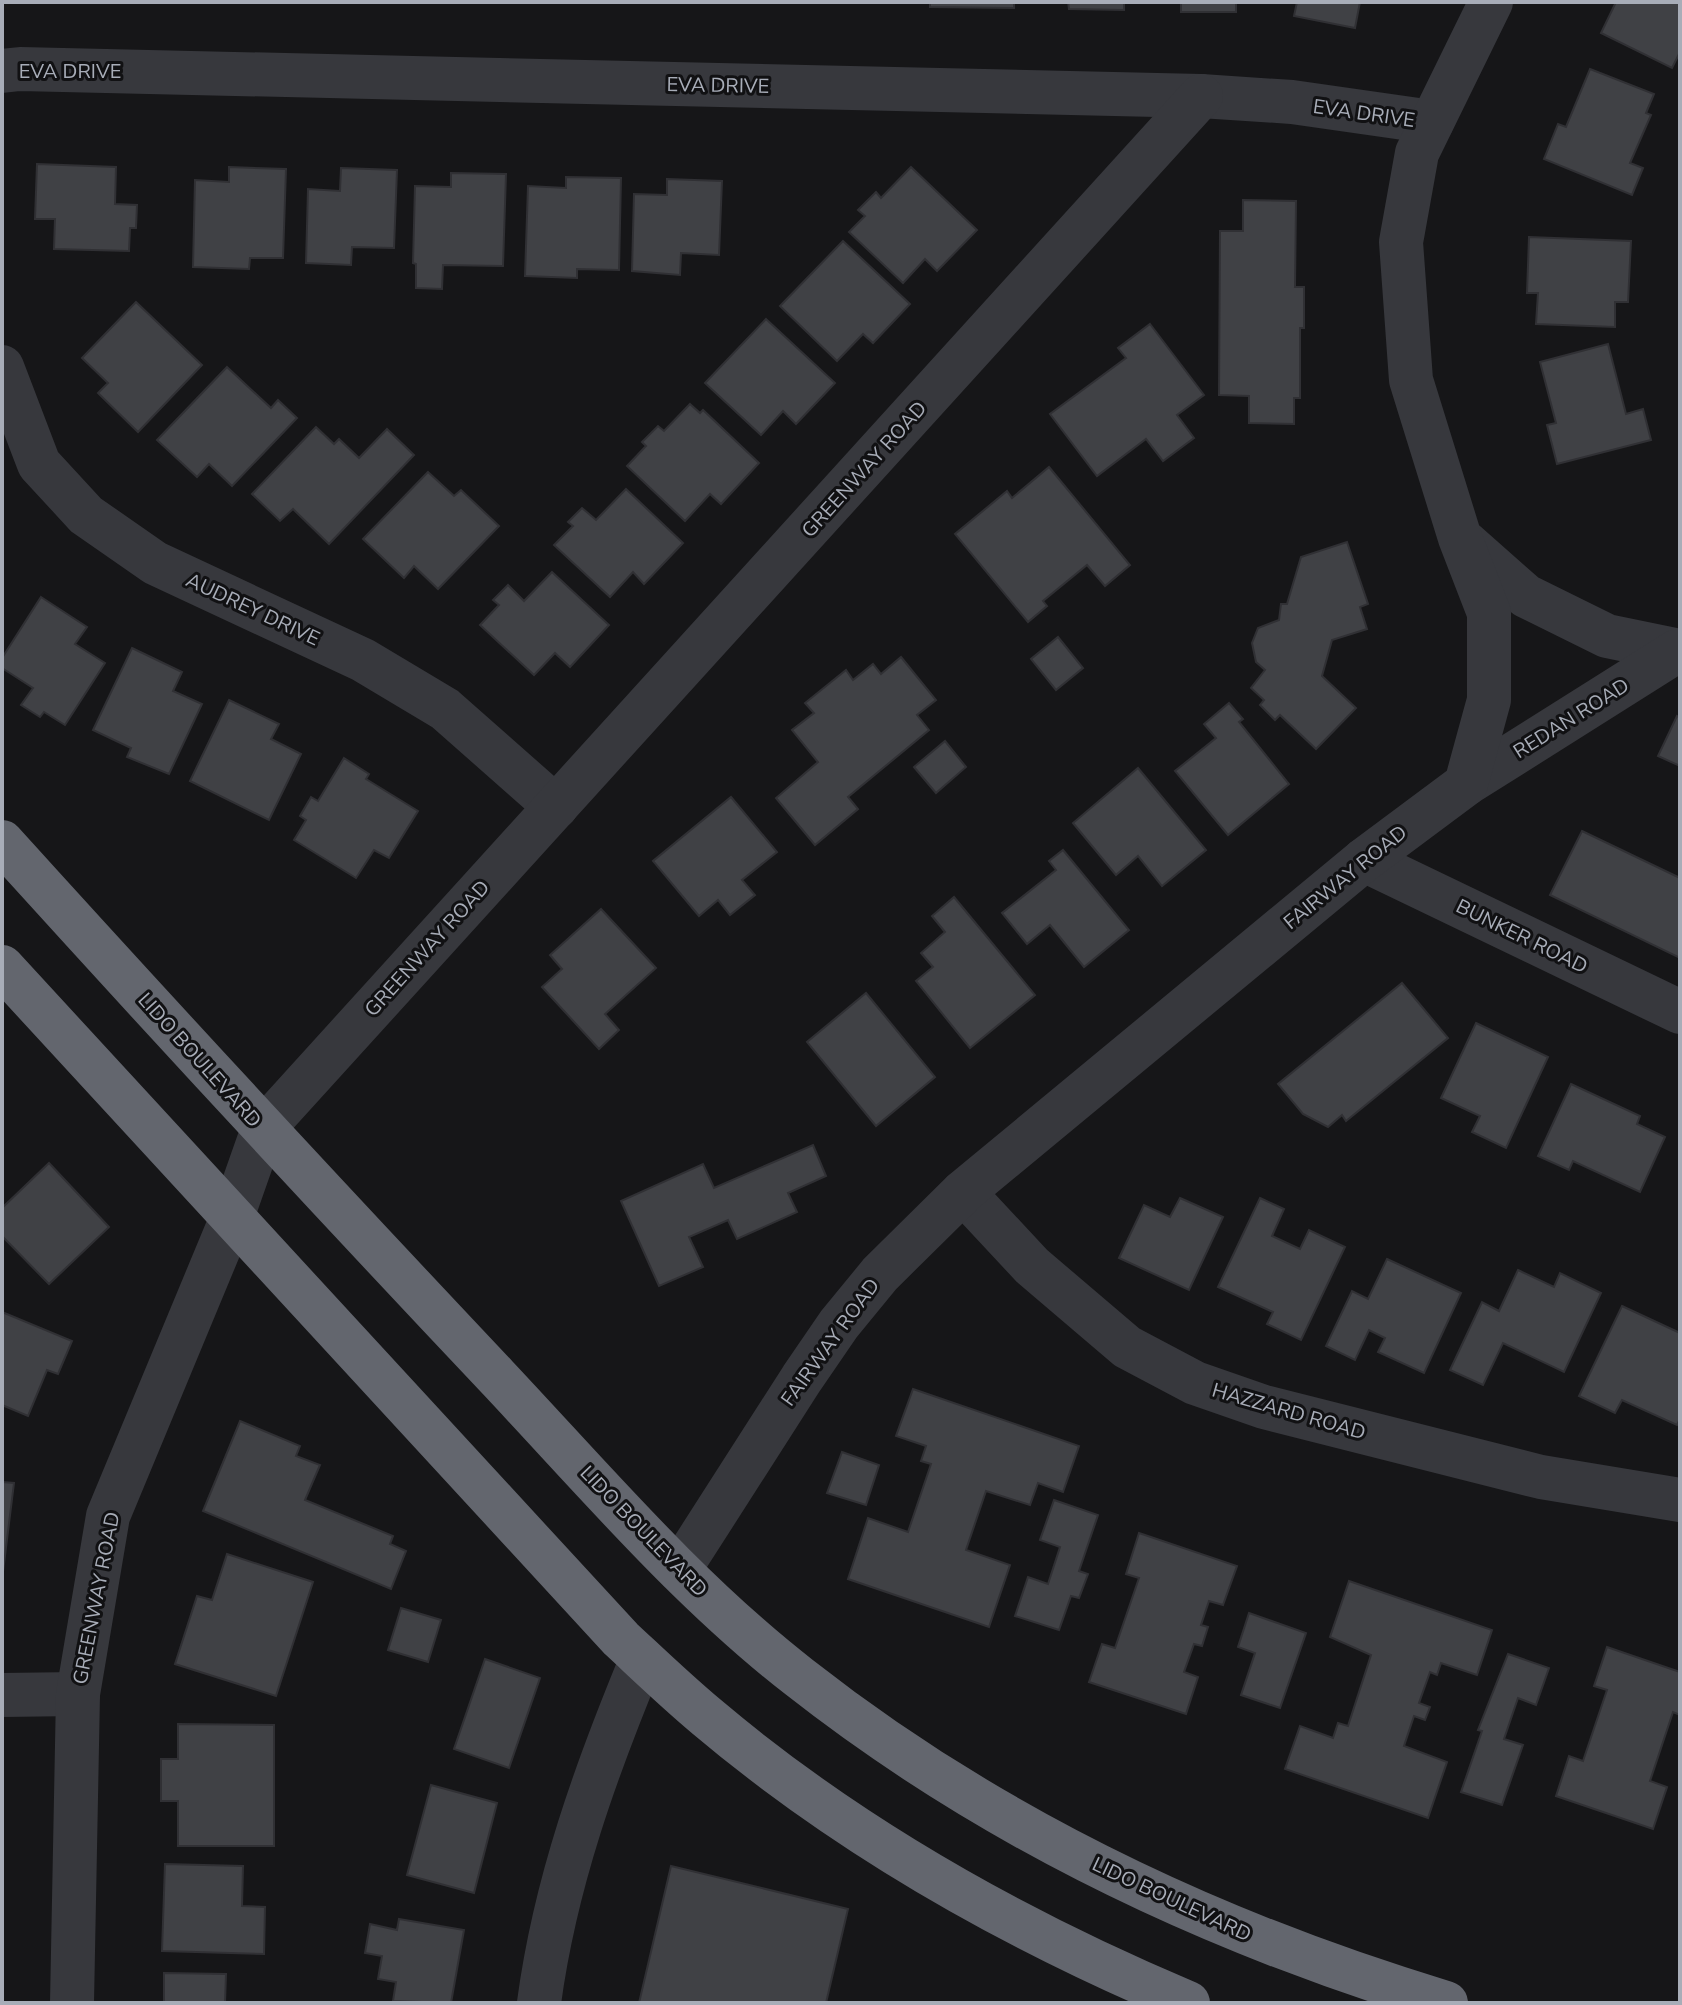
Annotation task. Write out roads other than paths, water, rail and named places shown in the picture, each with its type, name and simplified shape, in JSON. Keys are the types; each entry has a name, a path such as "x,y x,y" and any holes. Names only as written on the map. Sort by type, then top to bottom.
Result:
{"highway":[{"name":"LIDO BOULEVARD","path":"2,842 263,1129 679,1570 797,1676 926,1769 1010,1819 1235,1930 1354,1975 1446,2003"},
{"path":"2,967 231,1220 642,1659 707,1718 928,1872 1045,1937 1188,2003"}],"street":[{"path":"1466,784 1489,700 1489,613 1460,538 1411,380 1401,242 1417,153 1491,2"},
{"name":"EVA DRIVE","path":"2,71 1201,96 1292,102 1432,122"},
{"name":"GREENWAY ROAD","path":"72,2003 78,1694 108,1516 231,1220 263,1129 1201,96"},
{"name":"AUDREY DRIVE","path":"2,367 39,464 86,515 155,563 363,660 445,709 556,807"},
{"name":"REDAN ROAD","path":"1460,538 1526,596 1607,636 1678,651"},
{"name":"REDAN ROAD","path":"1466,784 1678,651"},
{"name":"FAIRWAY ROAD","path":"679,1570 839,1324 880,1274 963,1192 1364,860 1466,784"},
{"name":"BUNKER ROAD","path":"1364,860 1680,1012"},
{"name":"HAZZARD ROAD","path":"963,1192 1032,1266 1127,1347 1195,1383 1279,1411 1541,1477 1680,1500"},
{"path":"539,2003 570,1858 608,1742 642,1659"},
{"path":"2,1695 78,1694"}]}
